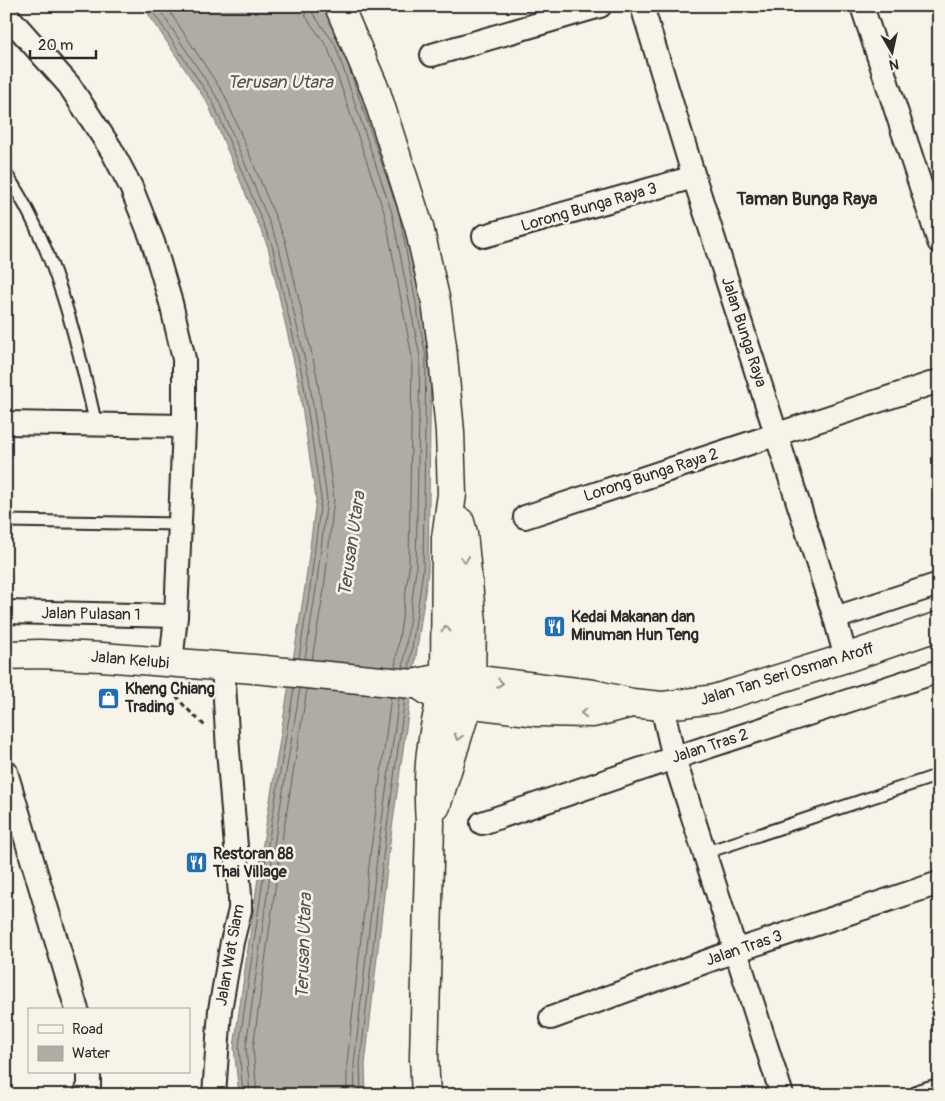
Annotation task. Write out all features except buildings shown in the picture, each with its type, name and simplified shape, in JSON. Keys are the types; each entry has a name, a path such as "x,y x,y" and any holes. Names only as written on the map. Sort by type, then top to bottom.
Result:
{"street":[{"path":"340,6 376,92 419,227 436,302 450,432 452,494 446,538 456,690 450,764 430,823 424,1058 426,1095"},
{"path":"432,55 600,6"},
{"name":"Jalan Bunga Raya","path":"642,6 846,658"},
{"path":"862,6 939,242"},
{"path":"6,14 68,85 111,149 131,187 154,242 172,304 184,359 184,426 176,616 171,663"},
{"name":"Lorong Bunga Raya 3","path":"484,236 694,177"},
{"name":"Lorong Bunga Raya 2","path":"525,517 939,381"},
{"path":"6,423 184,426"},
{"path":"835,618 939,584"},
{"name":"Jalan Pulasan 1","path":"6,612 176,616"},
{"name":"Jalan Tan Seri Osman Aroff","path":"254,669 415,684 456,690 593,694 632,703 662,706 714,699 846,658 939,626"},
{"name":"Jalan Kelubi","path":"6,654 93,656 254,669"},
{"name":"Jalan Wat Siam","path":"214,1095 220,1010 240,902 223,667"},
{"name":"Jalan Tras 2","path":"482,823 939,671"},
{"path":"662,706 674,758 782,1095"},
{"path":"6,772 76,1008"},
{"name":"Jalan Tras 3","path":"550,1018 735,951 939,883"},
{"path":"85,1095 89,1085 89,1074"},
{"path":"921,1095 939,1090"}],"lane":[{"path":"6,174 16,188 45,246 81,356 96,425"},
{"path":"6,521 179,524"},
{"path":"704,853 939,775"}],"path":[{"path":"171,663 173,690 228,750"}],"water":[{"name":"Terusan Utara","path":"143,6 321,6 345,38 403,210 431,356 428,571 389,850 365,1065 366,1095 239,1095 234,1047 263,843 305,587 316,499 298,380 268,247 208,104"}],"place":[{"name":"Kedai Makanan dan Minuman Hun Teng","path":"555,626"},
{"name":"Kheng Chiang Trading","path":"109,698"},
{"name":"Restoran 88 Thai Village","path":"197,863"}],"district":[{"name":"Taman Bunga Raya","path":"807,199"}]}
